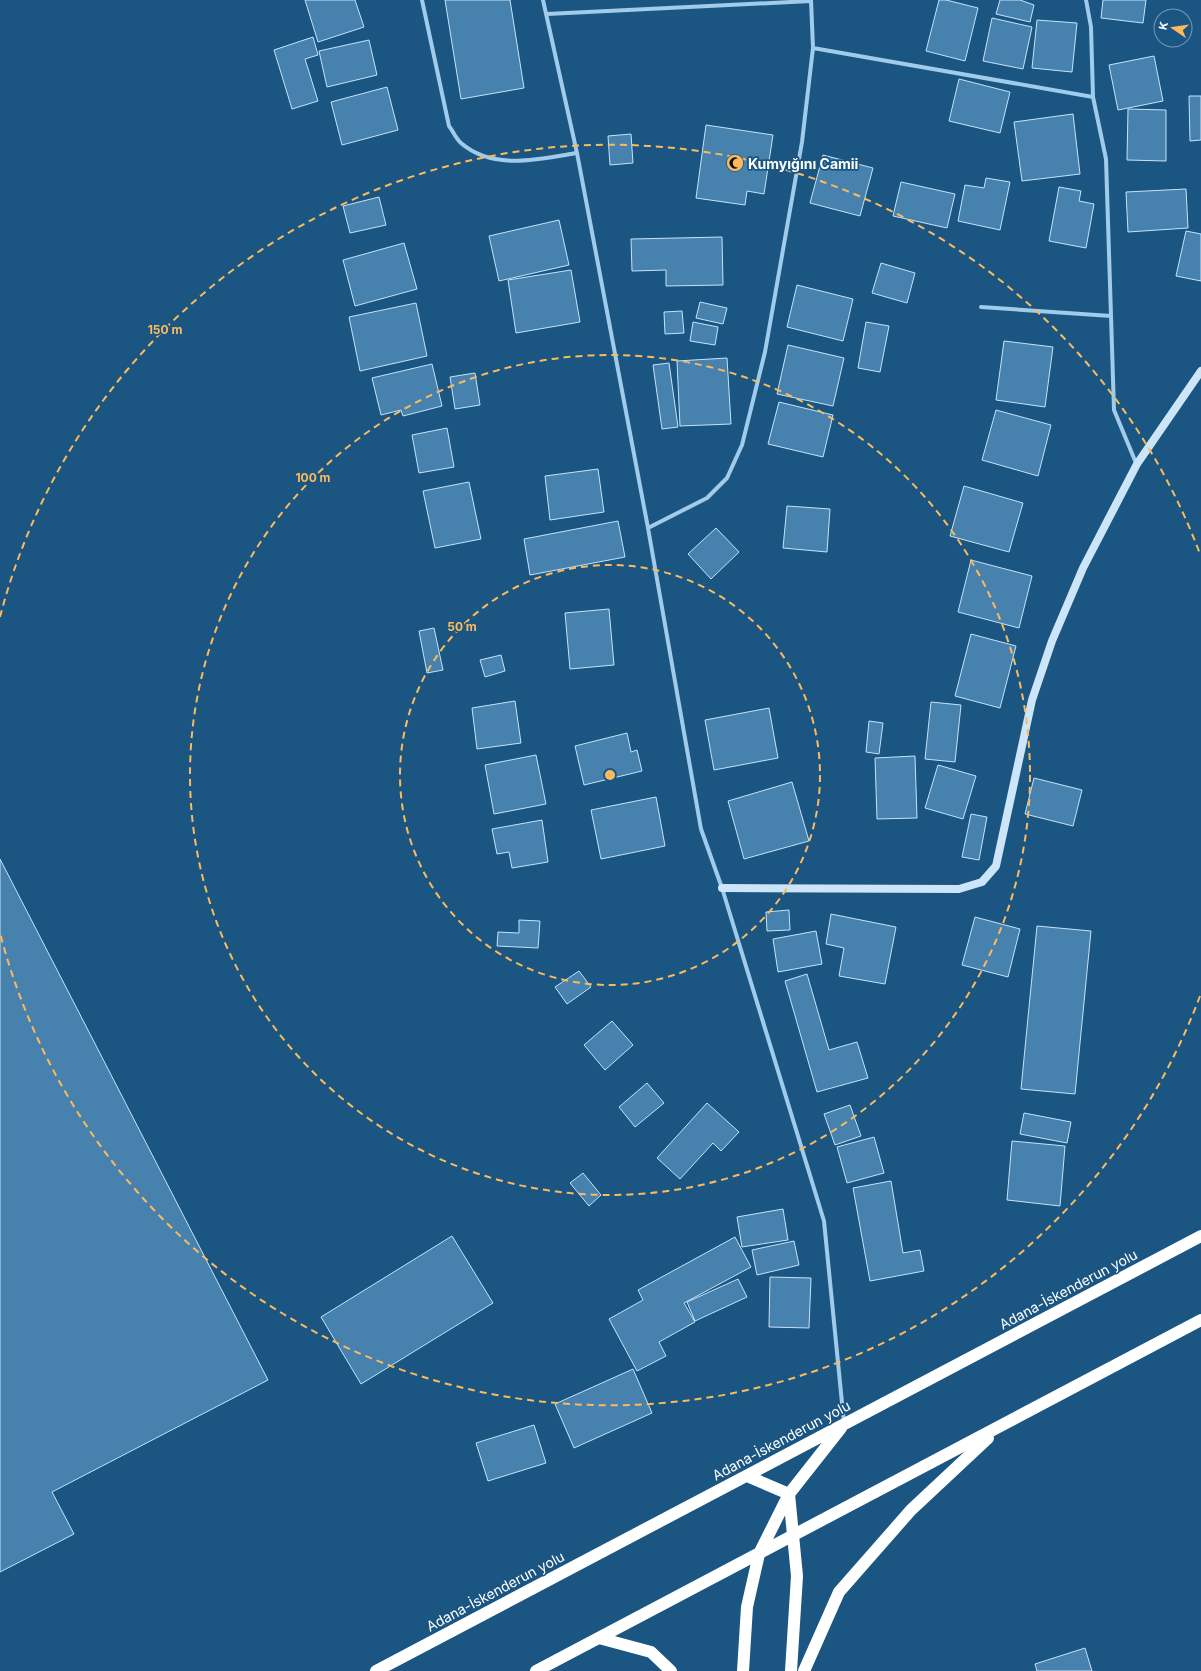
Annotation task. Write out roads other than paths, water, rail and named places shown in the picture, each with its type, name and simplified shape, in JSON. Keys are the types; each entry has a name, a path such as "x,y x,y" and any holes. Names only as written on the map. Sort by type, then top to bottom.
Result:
{"highway":[{"name":"Adana-İskenderun yolu","path":"376,1671 1201,1236"},
{"path":"536,1671 1001,1427 1201,1320"},
{"path":"743,1671 748,1607 759,1554 789,1494 844,1424"},
{"path":"804,1671 839,1592 910,1510 1001,1427"},
{"path":"747,1476 789,1494"},
{"path":"789,1494 797,1576 791,1671"},
{"path":"599,1638 651,1652 671,1671"}],"street":[{"path":"422,0 449,126 460,143 477,154 497,160 522,161 577,153"},
{"path":"543,0 577,153 648,528 701,829 722,888 824,1221 844,1424"},
{"path":"546,14 811,0 813,48 802,142 769,329 742,445 727,478 707,498 648,528"},
{"path":"1086,0 1091,27 1093,97 1106,159 1114,410 1137,464"},
{"path":"813,48 1093,97"},
{"path":"981,307 1111,316"},
{"path":"722,888 959,889 982,882 996,866 1032,700 1052,641 1083,568 1137,464 1201,371"}],"place":[{"name":"Kumyığını Camii","path":"735,163"}]}
